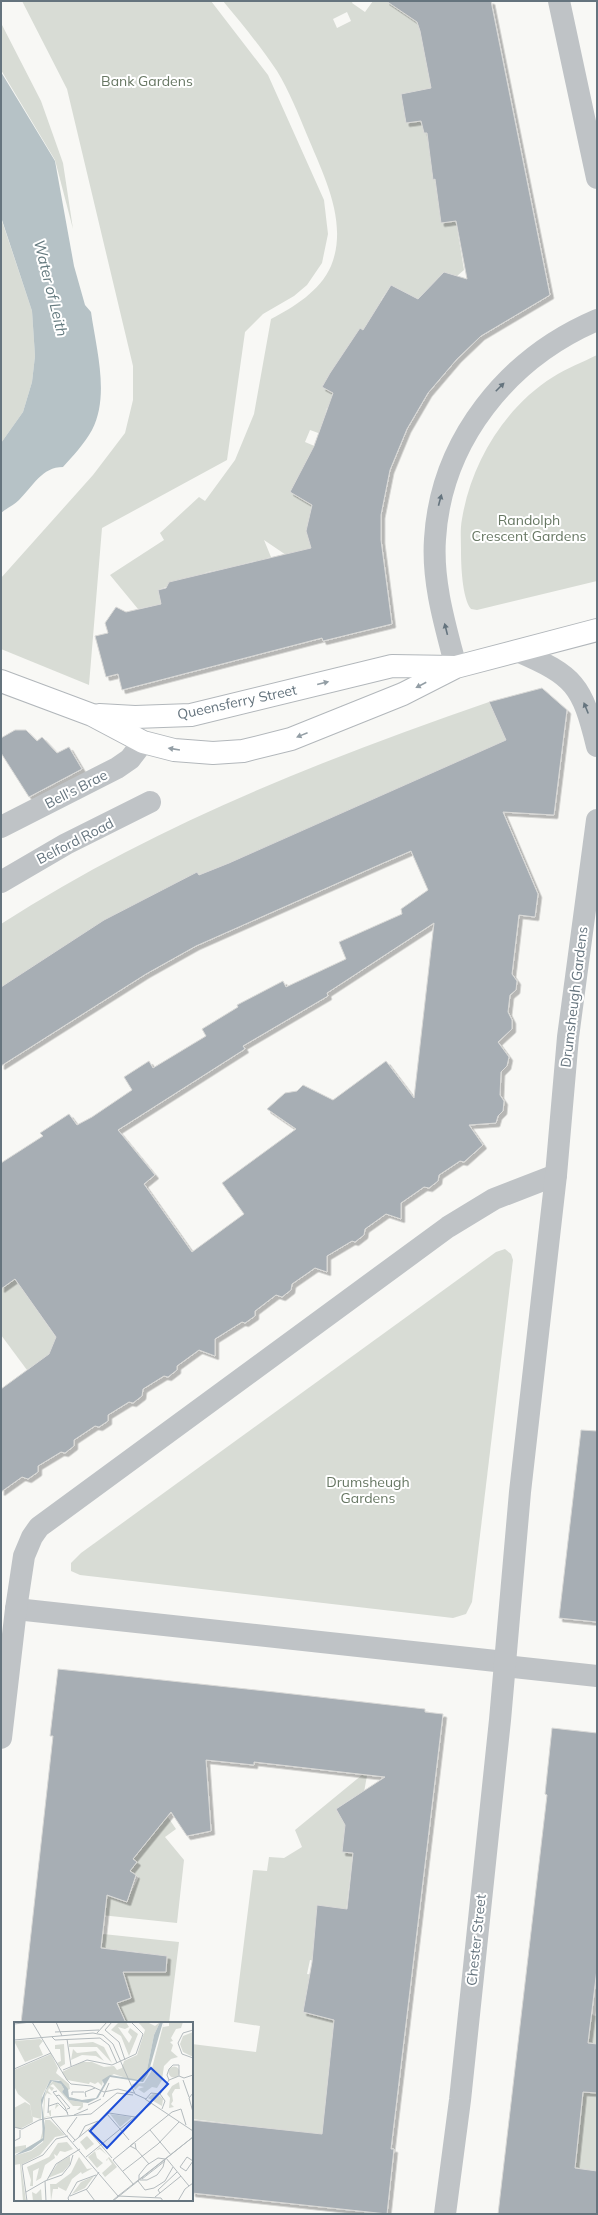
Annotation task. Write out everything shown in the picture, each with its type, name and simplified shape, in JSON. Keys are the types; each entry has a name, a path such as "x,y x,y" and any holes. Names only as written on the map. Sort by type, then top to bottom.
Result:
{"main road":[{"name":"Queensferry Street","path":"92,715 143,742 174,750 213,753 243,751 298,736 403,694 456,667 597,630"},
{"name":"Queensferry Street","path":"92,715 135,718 191,715 392,666 456,667"},
{"path":"1,680 92,715"}],"street":[{"path":"559,1 597,178"},
{"path":"456,667 440,603 435,566 434,540 438,511 453,459 478,413 498,390 523,366 568,332 597,320"},
{"path":"517,651 549,665 565,676 580,691 589,713 597,746"},
{"name":"Bell's Brae","path":"1,827 117,768 136,754 143,742"},
{"name":"Belford Road","path":"1,882 66,844 150,802"},
{"name":"Drumsheugh Gardens","path":"505,1664 520,1492 556,1175 568,1037 597,820"},
{"path":"1,1738 16,1609 26,1549 32,1536 46,1520 448,1226 494,1199 556,1175"},
{"path":"16,1609 505,1664 597,1676"},
{"name":"Chester Street","path":"445,2214 460,2100 505,1664"}],"green space":[{"name":"Bank Gardens","path":"22,1 211,1 268,75 324,200 328,234 322,263 307,285 294,296 263,314 245,332 227,460 102,528 89,685 1,649 1,578 93,475 125,433 133,400 133,366 67,89"},
{"path":"223,1 353,1 352,3 365,12 373,1 386,1 416,18 431,88 401,94 406,122 421,121 424,133 439,131 431,164 433,179 448,178 442,223 456,221 464,270 457,276 444,272 418,299 391,285 381,300 381,342 360,329 351,342 371,354 344,399 327,408 321,434 310,430 305,442 324,450 297,480 290,492 312,505 311,549 289,557 264,540 271,557 262,560 265,573 255,561 236,566 238,579 232,581 229,568 208,572 158,590 161,604 138,609 110,575 164,540 160,533 199,497 205,501 235,460 254,414 271,319 297,304 313,291 326,275 331,266 336,249 336,215 332,199 297,110 277,71 258,44","holes":["347,12 351,21 337,28 333,19"]},
{"path":"1,23 41,101 63,163 73,229 55,160 1,70"},
{"path":"1,218 32,311 35,356 32,382 23,412 1,443"},
{"name":"Randolph Crescent Gardens","path":"597,355 597,581 477,610 471,609 466,597 463,581 461,527 473,477 482,457 505,420 536,389 558,374"},
{"path":"489,702 507,741 229,863 199,875 197,872 1,987 1,924 58,889 177,826 238,798 300,772 426,724"},
{"name":"Drumsheugh Gardens","path":"505,1249 511,1254 513,1260 472,1602 466,1614 453,1618 80,1575 71,1571 71,1563 81,1553 496,1252"},
{"path":"15,1279 62,1346 27,1370 1,1335 1,1289"},
{"path":"118,1744 176,1829 165,1837 184,1860 177,1923 101,1915 104,1894 126,1902 139,1877 115,1863 133,1859 147,1842 139,1834"},
{"path":"368,1770 363,1798 354,1797 336,1809 344,1823 357,1815 342,1852 353,1853 340,1965 310,1960 307,1974 314,1975 303,2012 334,2020 322,2135 193,2119 193,2044 256,2052 260,2026 234,2022 253,1870 267,1871 269,1857 284,1858 302,1847 295,1830"},
{"path":"103,1934 179,1942 169,2022 126,2022 119,2009 103,2007 131,1998 125,1980 111,1984 137,1952 116,1950 100,1957"},
{"path":"591,2015 597,2016 597,2044 588,2043"},
{"path":"583,2091 597,2093 597,2171 570,2168"}],"water":[{"name":"Water of Leith","path":"1,72 55,161 74,266 85,305 91,312 101,387 97,417 86,440 63,467 49,470 38,478 19,500 1,513 1,443 23,412 32,382 35,356 32,311 1,217"}],"building":[{"path":"386,1 491,1 550,295 481,336 457,359 428,393 407,429 390,470 381,515 381,540 392,624 323,641 322,638 122,690 118,674 106,677 95,636 108,633 105,623 116,607 126,612 161,604 158,590 166,588 169,582 311,548 306,531 312,505 290,492 314,446 333,393 322,387 330,373 360,328 363,330 391,285 418,299 444,272 467,279 456,221 441,223 435,179 433,180 427,133 424,133 421,121 406,123 401,94 431,88 420,31 417,22"},
{"path":"542,688 567,710 554,815 503,812 538,894 535,917 519,915 512,974 517,981 516,990 510,995 508,1012 512,1020 512,1029 498,1042 509,1057 507,1066 501,1072 500,1095 504,1101 503,1111 498,1116 496,1123 469,1125 483,1145 464,1162 460,1161 439,1175 438,1181 429,1188 424,1187 401,1203 401,1219 386,1214 365,1229 364,1235 355,1242 352,1241 327,1256 327,1272 315,1268 292,1284 291,1290 282,1297 276,1295 255,1311 255,1316 245,1323 242,1322 215,1339 215,1356 199,1350 177,1366 177,1370 168,1377 164,1376 143,1389 142,1396 133,1403 129,1402 108,1415 108,1421 99,1427 95,1426 74,1440 74,1446 65,1453 61,1452 38,1466 38,1472 28,1479 22,1477 1,1492 1,1389 49,1354 56,1337 15,1279 1,1289 1,1163 43,1136 40,1133 69,1114 77,1125 92,1117 132,1090 124,1077 149,1061 153,1068 206,1036 202,1029 238,1007 237,1005 283,981 286,987 346,959 339,942 402,914 401,909 428,890 411,851 196,946 146,974 1,1066 1,987 104,920 197,872 199,875 229,863 506,740 489,702","holes":["434,923 414,1098 386,1061 333,1100 303,1085 297,1091 285,1093 267,1109 296,1129 222,1183 244,1214 192,1252 144,1184 155,1175 118,1130 245,1049 243,1046 328,996 327,993"]},
{"path":"15,730 26,730 37,741 42,737 57,753 69,747 82,769 29,797 1,753 1,738"},
{"path":"581,1430 597,1431 597,1622 559,1618"},
{"path":"58,1669 425,1709 425,1712 443,1714 391,2149 394,2149 387,2214 193,2193 193,2120 322,2134 334,2020 303,2012 312,1962 317,1905 347,1909 353,1853 342,1852 345,1825 336,1809 385,1777 254,1762 254,1765 206,1760 211,1831 187,1836 171,1812 133,1859 137,1862 130,1871 136,1875 127,1902 107,1895 101,1948 167,1956 166,1972 123,1972 131,1998 117,2003 126,2022 21,2022 53,1736 50,1736"},
{"path":"552,1728 597,1733 597,1969 588,2043 597,2044 597,2093 583,2092 575,2168 597,2171 597,2214 498,2214 547,1795 545,1794"}]}
